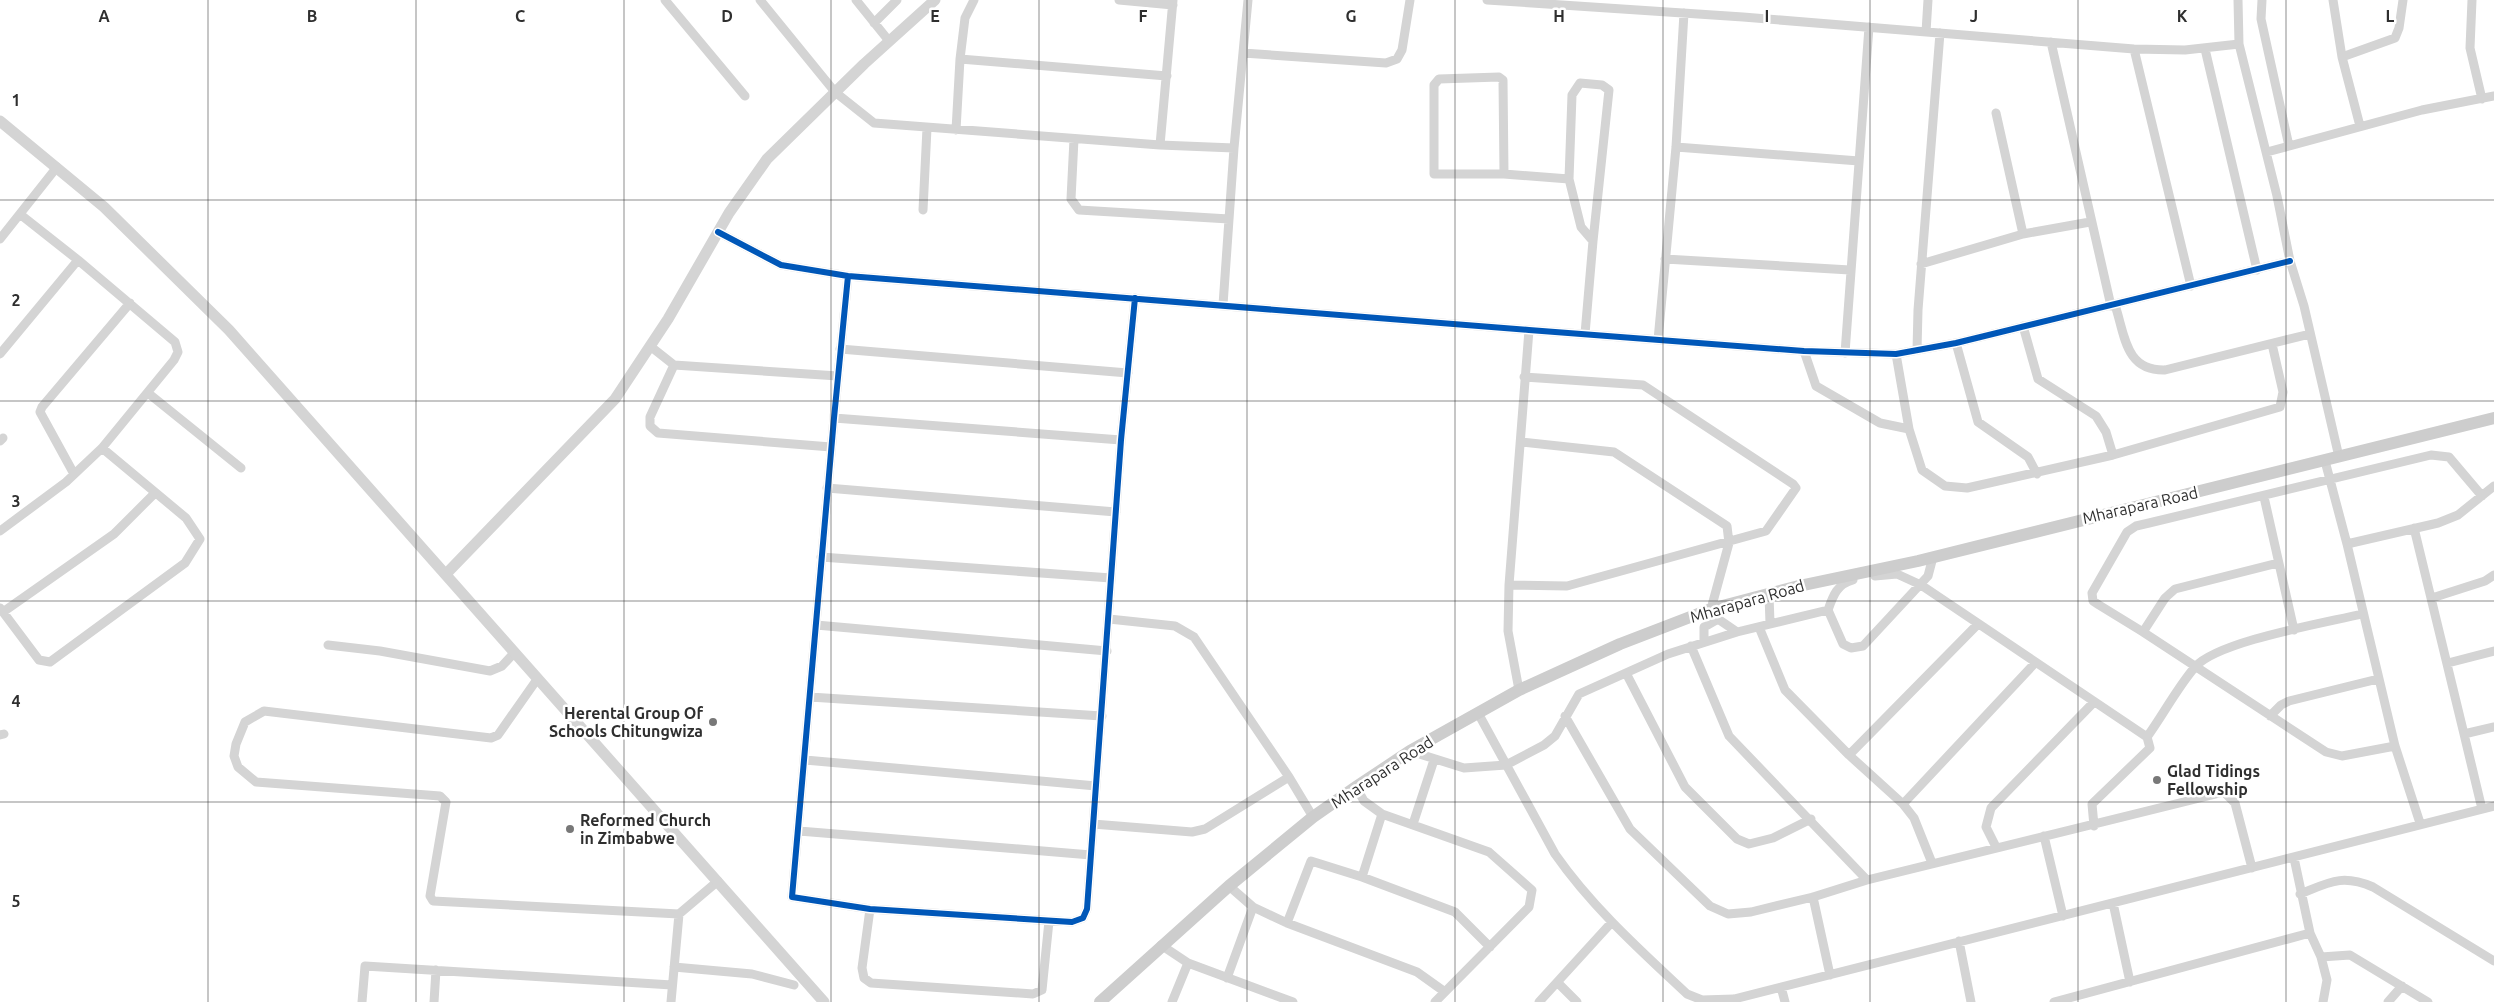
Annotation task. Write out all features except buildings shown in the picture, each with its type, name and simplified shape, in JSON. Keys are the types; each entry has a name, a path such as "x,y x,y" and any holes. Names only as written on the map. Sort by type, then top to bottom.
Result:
{"main road":[{"name":"Mharapara Road","path":"1100,1002 1161,945 1229,886 1313,817 1356,787 1410,751 1519,690 1620,644 1769,595 1825,580 1932,557 2494,418"}],"street":[{"path":"665,0 745,96"},
{"path":"760,0 835,92 874,123 1160,145 1234,148"},
{"path":"856,0 889,41"},
{"path":"874,23 898,0"},
{"path":"446,574 615,399 650,346 729,213 767,158 889,41 935,0"},
{"path":"956,130 960,59 965,18 974,0"},
{"path":"1119,0 1173,3 1160,145"},
{"path":"1223,305 1234,148 1248,0"},
{"path":"1243,53 1386,63 1397,59 1402,50 1410,0"},
{"path":"1487,0 1626,4 1684,13 2134,49 2205,49 2239,44"},
{"path":"1926,32 1928,0"},
{"path":"2238,0 2239,44 2267,152 2290,261 2310,334 2339,457"},
{"path":"2262,0 2261,19 2289,146"},
{"path":"2333,0 2342,57 2360,126"},
{"path":"2342,57 2395,38 2399,28 2403,0"},
{"path":"2472,0 2470,48 2482,99"},
{"path":"1658,340 1676,147 1684,13"},
{"path":"1845,353 1869,27"},
{"path":"1917,350 1921,264 1940,33"},
{"path":"2051,42 2090,222 2113,305 2131,355 2137,363 2155,370 2165,370 2310,334"},
{"path":"2134,49 2191,286"},
{"path":"2205,49 2257,270"},
{"path":"960,59 1167,76"},
{"path":"1504,174 1503,80 1499,77 1439,79 1434,85 1434,174 1504,174 1569,179"},
{"path":"1586,334 1593,241 1610,100 1609,90 1602,85 1580,83 1572,96 1569,179 1580,227 1593,241"},
{"path":"2267,152 2422,110 2494,96"},
{"path":"1996,113 2023,234"},
{"path":"0,121 104,207 228,330 824,1002"},
{"path":"923,210 927,128"},
{"path":"1074,139 1072,199 1079,210 1229,219"},
{"path":"1676,147 1859,161"},
{"path":"1,235 21,215 56,167"},
{"path":"0,531 74,474 102,448 176,357 177,347 175,342 130,303 21,215"},
{"path":"1921,264 2023,234 2090,222"},
{"path":"718,232 781,265 848,276 1804,351 1896,354 1956,343 2290,261"},
{"path":"1665,259 1850,270"},
{"path":"0,354 78,260"},
{"path":"848,276 827,488 792,896 870,909 1072,922 1083,918 1087,909 1121,440 1135,298"},
{"path":"74,474 40,412 42,407 130,303"},
{"path":"2023,326 2038,379 2096,416 2106,432 2113,455"},
{"path":"1519,690 1508,632 1509,585 1529,330"},
{"path":"1956,343 1978,422 2028,457 2037,474"},
{"path":"1896,354 1909,429 1922,470 1945,486 1967,488 2037,474 2113,455 2280,407 2283,392 2272,344"},
{"path":"650,346 674,365 838,376"},
{"path":"840,349 1128,373"},
{"path":"1804,351 1816,386 1880,423 1909,429"},
{"path":"674,365 650,416 650,426 658,433 831,447"},
{"path":"1509,585 1566,586 1728,544 1766,531 1796,488 1793,484 1643,385 1524,377"},
{"path":"148,393 242,468"},
{"path":"834,418 1121,440"},
{"path":"1521,442 1614,452 1727,526 1728,544 1714,614 1704,627 1704,642"},
{"path":"102,448 186,518 200,539 185,563 50,662 39,660 2,610 114,534 155,493"},
{"path":"2395,746 2342,756 2326,752 2093,601 2092,593 2127,532 2143,524 2264,497 2431,455 2449,457 2482,496"},
{"path":"2325,461 2347,544 2362,614 2395,746 2420,823"},
{"path":"2347,544 2458,515 2494,486"},
{"path":"827,488 1116,512"},
{"path":"2264,497 2294,630"},
{"path":"2414,528 2482,809"},
{"path":"821,557 1112,578"},
{"path":"1932,557 1928,576 1921,585 1863,646 1852,648 1843,644 1828,610 1833,594 1844,582 1883,574 1897,574 1921,585 2147,737 2150,748 2092,804 2094,826"},
{"path":"2143,632 2165,598 2175,589 2278,563"},
{"path":"2432,598 2485,581 2494,575"},
{"path":"1769,595 1770,623"},
{"path":"1410,751 1464,768 1506,765 1544,745 1555,736 1579,694 1668,654 1691,646 1737,632 1759,628 1770,623 1828,610"},
{"path":"1714,614 1737,632"},
{"path":"2147,737 2196,666 2214,654 2228,647 2362,614"},
{"path":"1109,620 1175,626 1194,637 1289,777 1313,817"},
{"path":"1849,755 1977,624"},
{"path":"816,625 1107,651"},
{"path":"1759,628 1785,690 1849,755 1903,804 1914,818 1932,863"},
{"path":"328,645 380,651 490,671 502,666 515,652"},
{"path":"1691,646 1729,736 1811,819 1867,880"},
{"path":"2448,663 2494,651"},
{"path":"1903,804 2035,663"},
{"path":"1626,673 1685,787 1737,839 1749,844 1773,838 1811,819"},
{"path":"538,678 498,735 491,738 264,711 246,722 236,744 234,756 238,767 256,782 440,796 446,802 430,896 433,901 679,914 718,881"},
{"path":"2270,716 2280,705 2289,701 2378,679"},
{"path":"810,696 1102,716"},
{"path":"1996,847 1986,827 1991,808 2094,702"},
{"path":"1478,713 1555,854 1569,873 1612,922 1687,994 1702,1000 1734,999 2294,858 2420,823 2494,806"},
{"path":"1565,716 1630,829 1710,906 1728,914 1751,912 1813,897 1867,880 1932,863 2094,826 2224,792 2235,803 2252,868"},
{"path":"2464,734 2494,727"},
{"path":"805,760 1096,786"},
{"path":"1414,824 1434,760"},
{"path":"1093,824 1192,832 1205,829 1289,777"},
{"path":"1356,787 1364,800 1382,814 1490,852 1532,890 1529,907 1435,1002"},
{"path":"1362,877 1382,814"},
{"path":"799,831 1091,855"},
{"path":"2044,836 2063,916"},
{"path":"2294,858 2300,894 2310,934 2321,957 2327,980 2323,1002"},
{"path":"1287,923 1311,861 1362,877 1456,912 1490,947"},
{"path":"2300,894 2336,880 2359,881 2373,887 2494,961"},
{"path":"1229,886 1253,907 1287,923 1417,972 1445,992"},
{"path":"1813,897 1830,974"},
{"path":"2113,903 2130,982"},
{"path":"1227,978 1253,907"},
{"path":"870,909 862,968 864,978 871,983 1033,994 1042,990 1048,921"},
{"path":"671,1002 679,914"},
{"path":"1539,1002 1612,922"},
{"path":"2054,1002 2310,934"},
{"path":"1959,941 1971,1002"},
{"path":"1161,945 1188,963 1293,1002"},
{"path":"2321,957 2350,955 2428,1002"},
{"path":"1172,1002 1188,963"},
{"path":"362,1002 365,966 672,985"},
{"path":"674,967 752,974 794,984"},
{"path":"434,1002 436,970"},
{"path":"1558,983 1577,1002"},
{"path":"2388,1002 2402,986"},
{"path":"1781,987 1785,1002"},
{"path":"2081,1002 2091,991"}],"cycle path":[{"path":"718,232 781,265 848,276 1804,351 1896,354 1956,343 2290,261"},
{"path":"848,276 792,897 870,909 1072,922 1083,918 1087,909 1121,440 1135,298"}],"place":[{"name":"Herental Group Of Schools Chitungwiza","path":"713,722"},
{"name":"Glad Tidings Fellowship","path":"2157,780"},
{"name":"Reformed Church in Zimbabwe","path":"570,829"}]}
